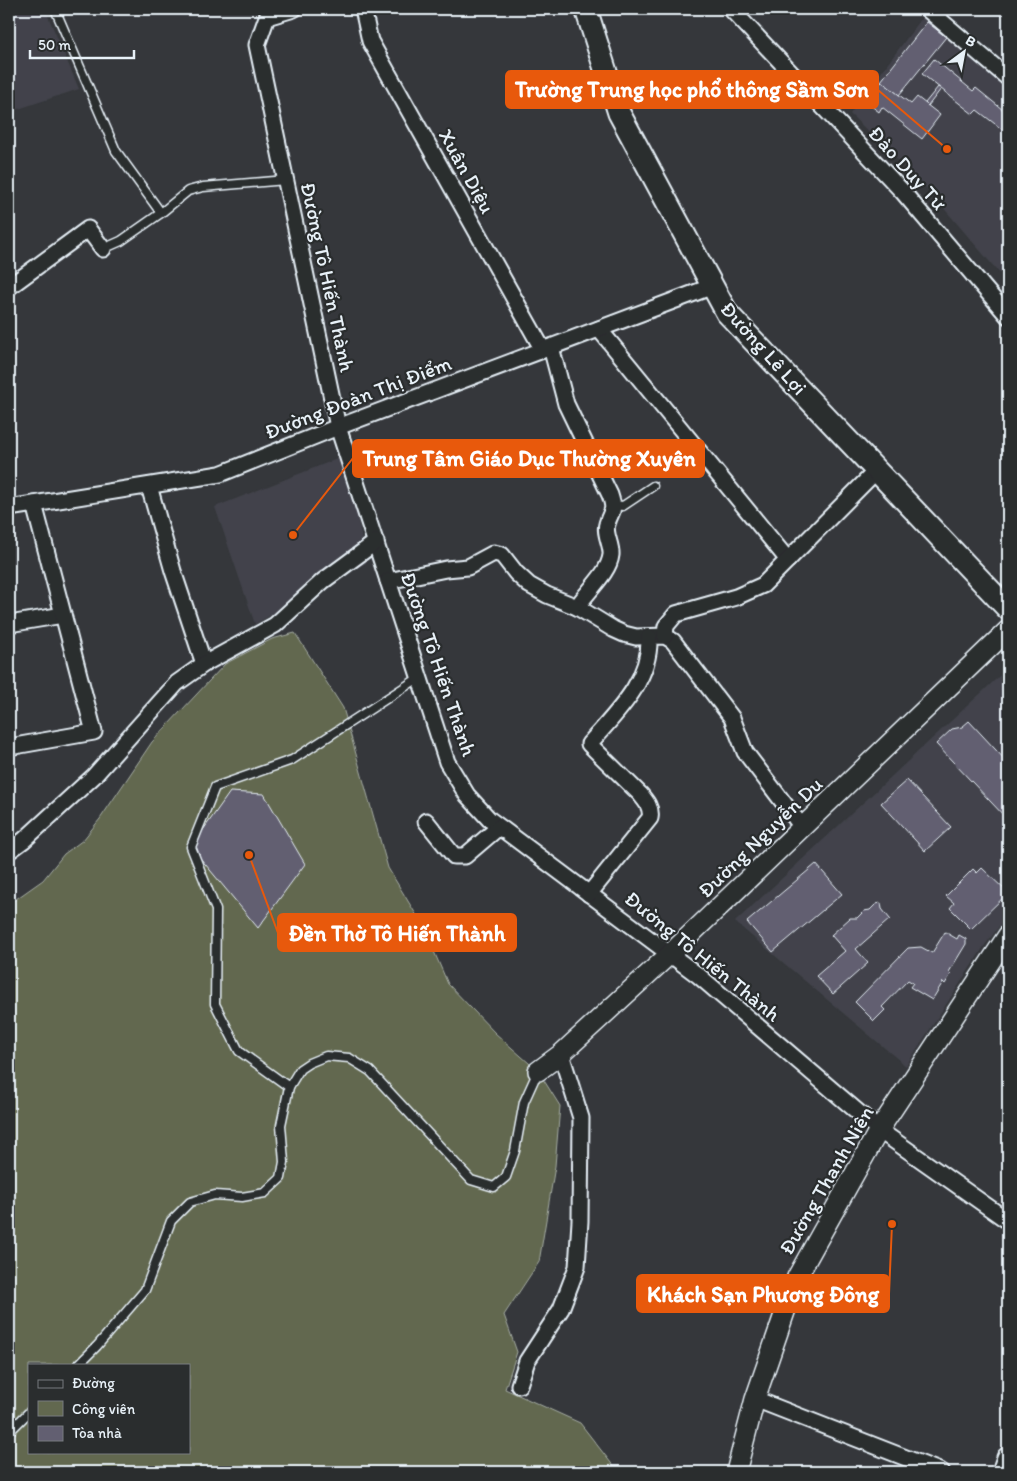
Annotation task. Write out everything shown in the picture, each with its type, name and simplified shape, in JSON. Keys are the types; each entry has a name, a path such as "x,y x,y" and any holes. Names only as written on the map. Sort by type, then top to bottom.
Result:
{"main road":[{"name":"Đường Lê Lợi","path":"586,9 619,113 727,313 1008,609"},
{"path":"1003,1472 1008,1458"}],"street":[{"name":"Đường Tô Hiến Thành","path":"294,9 267,17 257,45 338,427 447,762 467,795 489,819 699,976 879,1130 1008,1221"},
{"name":"Xuân Diệu","path":"363,9 370,41 547,348 566,404 613,505"},
{"name":"Đào Duy Từ","path":"731,9 902,191 1008,316"},
{"path":"927,9 1008,78"},
{"path":"9,287 88,229 103,249"},
{"name":"Đường Đoàn Thị Điểm","path":"9,508 220,474 338,427 713,286"},
{"path":"599,329 788,560"},
{"path":"664,636 666,626 676,614 736,597 763,585 877,470"},
{"path":"149,486 173,571 204,664"},
{"path":"9,747 94,732 34,504"},
{"path":"577,606 608,565 611,553 607,525 613,505"},
{"path":"9,850 24,840 94,776 177,683 204,664 275,625 323,582 376,542"},
{"path":"388,581 446,569 468,567 494,553 502,555 529,586 577,606 613,630 636,637 664,636 673,641 732,718 745,752 802,827"},
{"path":"9,624 63,615"},
{"name":"Đường Nguyễn Du","path":"538,1071 561,1054 670,954 1008,630"},
{"path":"589,894 650,818 651,813 647,803 640,794 589,744 636,688 648,659 649,637"},
{"path":"426,821 454,856 460,857 465,856 499,827"},
{"name":"Đường Thanh Niên","path":"736,1472 756,1399 797,1277 879,1130 1008,935"},
{"path":"518,1384 527,1361 561,1309 577,1267 580,1221 581,1118 561,1054"},
{"path":"756,1399 942,1472"}],"lane":[{"path":"55,9 116,151 161,213"},
{"path":"103,249 121,241 188,191 203,187 286,180"},
{"path":"613,505 623,506 653,486"},
{"path":"289,1087 239,1051 215,1004 216,910 191,847 215,787 292,760 420,678"},
{"path":"79,1364 145,1290 171,1221 190,1202 215,1195 242,1197 265,1193 280,1178 284,1162 281,1125 289,1087 300,1069 309,1063 326,1056 349,1058 370,1071 472,1180 494,1187 506,1177 515,1151 524,1102 538,1071"},
{"path":"9,1432 28,1413"}],"shaded area":[{"path":"9,9 45,9 79,89 9,112"},
{"path":"925,14 1008,85 1008,283 923,184 850,114"},
{"path":"347,455 366,563 255,624 215,507"},
{"path":"1008,668 1008,915 985,945 906,1066 735,922"}],"green space":[{"path":"295,633 343,708 388,868 423,926 448,984 495,1033 538,1071 560,1106 555,1166 539,1262 504,1315 517,1352 505,1389 580,1423 618,1472 9,1472 9,904 43,880 64,854 83,840 100,819 152,742 225,664 272,639"}],"building":[{"path":"927,22 946,37 899,95 881,81"},
{"path":"934,59 973,91 976,88 1008,114 1008,134 977,110 973,114 922,74"},
{"path":"881,81 911,104 917,97 940,115 922,139 882,107 879,112 865,101"},
{"path":"938,87 941,89 928,106 925,103"},
{"path":"969,721 1008,763 1008,820 936,744 952,729 962,727"},
{"path":"907,780 951,827 925,851 881,803"},
{"path":"230,792 264,794 305,864 258,928 191,847"},
{"path":"816,864 842,894 773,952 747,922"},
{"path":"982,868 1008,893 971,929 950,908 954,903 946,896 973,869 977,873"},
{"path":"881,903 882,909 890,919 856,949 868,963 833,994 816,976 845,951 831,935 850,918 857,918 864,911 870,910 876,904"},
{"path":"945,932 957,939 959,935 966,939 966,944 949,972 951,974 945,984 943,982 932,1000 910,987 913,983 908,980 882,1007 885,1010 874,1021 855,1002 908,948 921,947 932,953"}],"place":[{"name":"Trường Trung học phổ thông Sầm Sơn","path":"947,149"},
{"name":"Trung Tâm Giáo Dục Thường Xuyên","path":"293,535"},
{"name":"Đền Thờ Tô Hiến Thành","path":"249,855"},
{"name":"Khách Sạn Phương Đông","path":"892,1224"}]}
